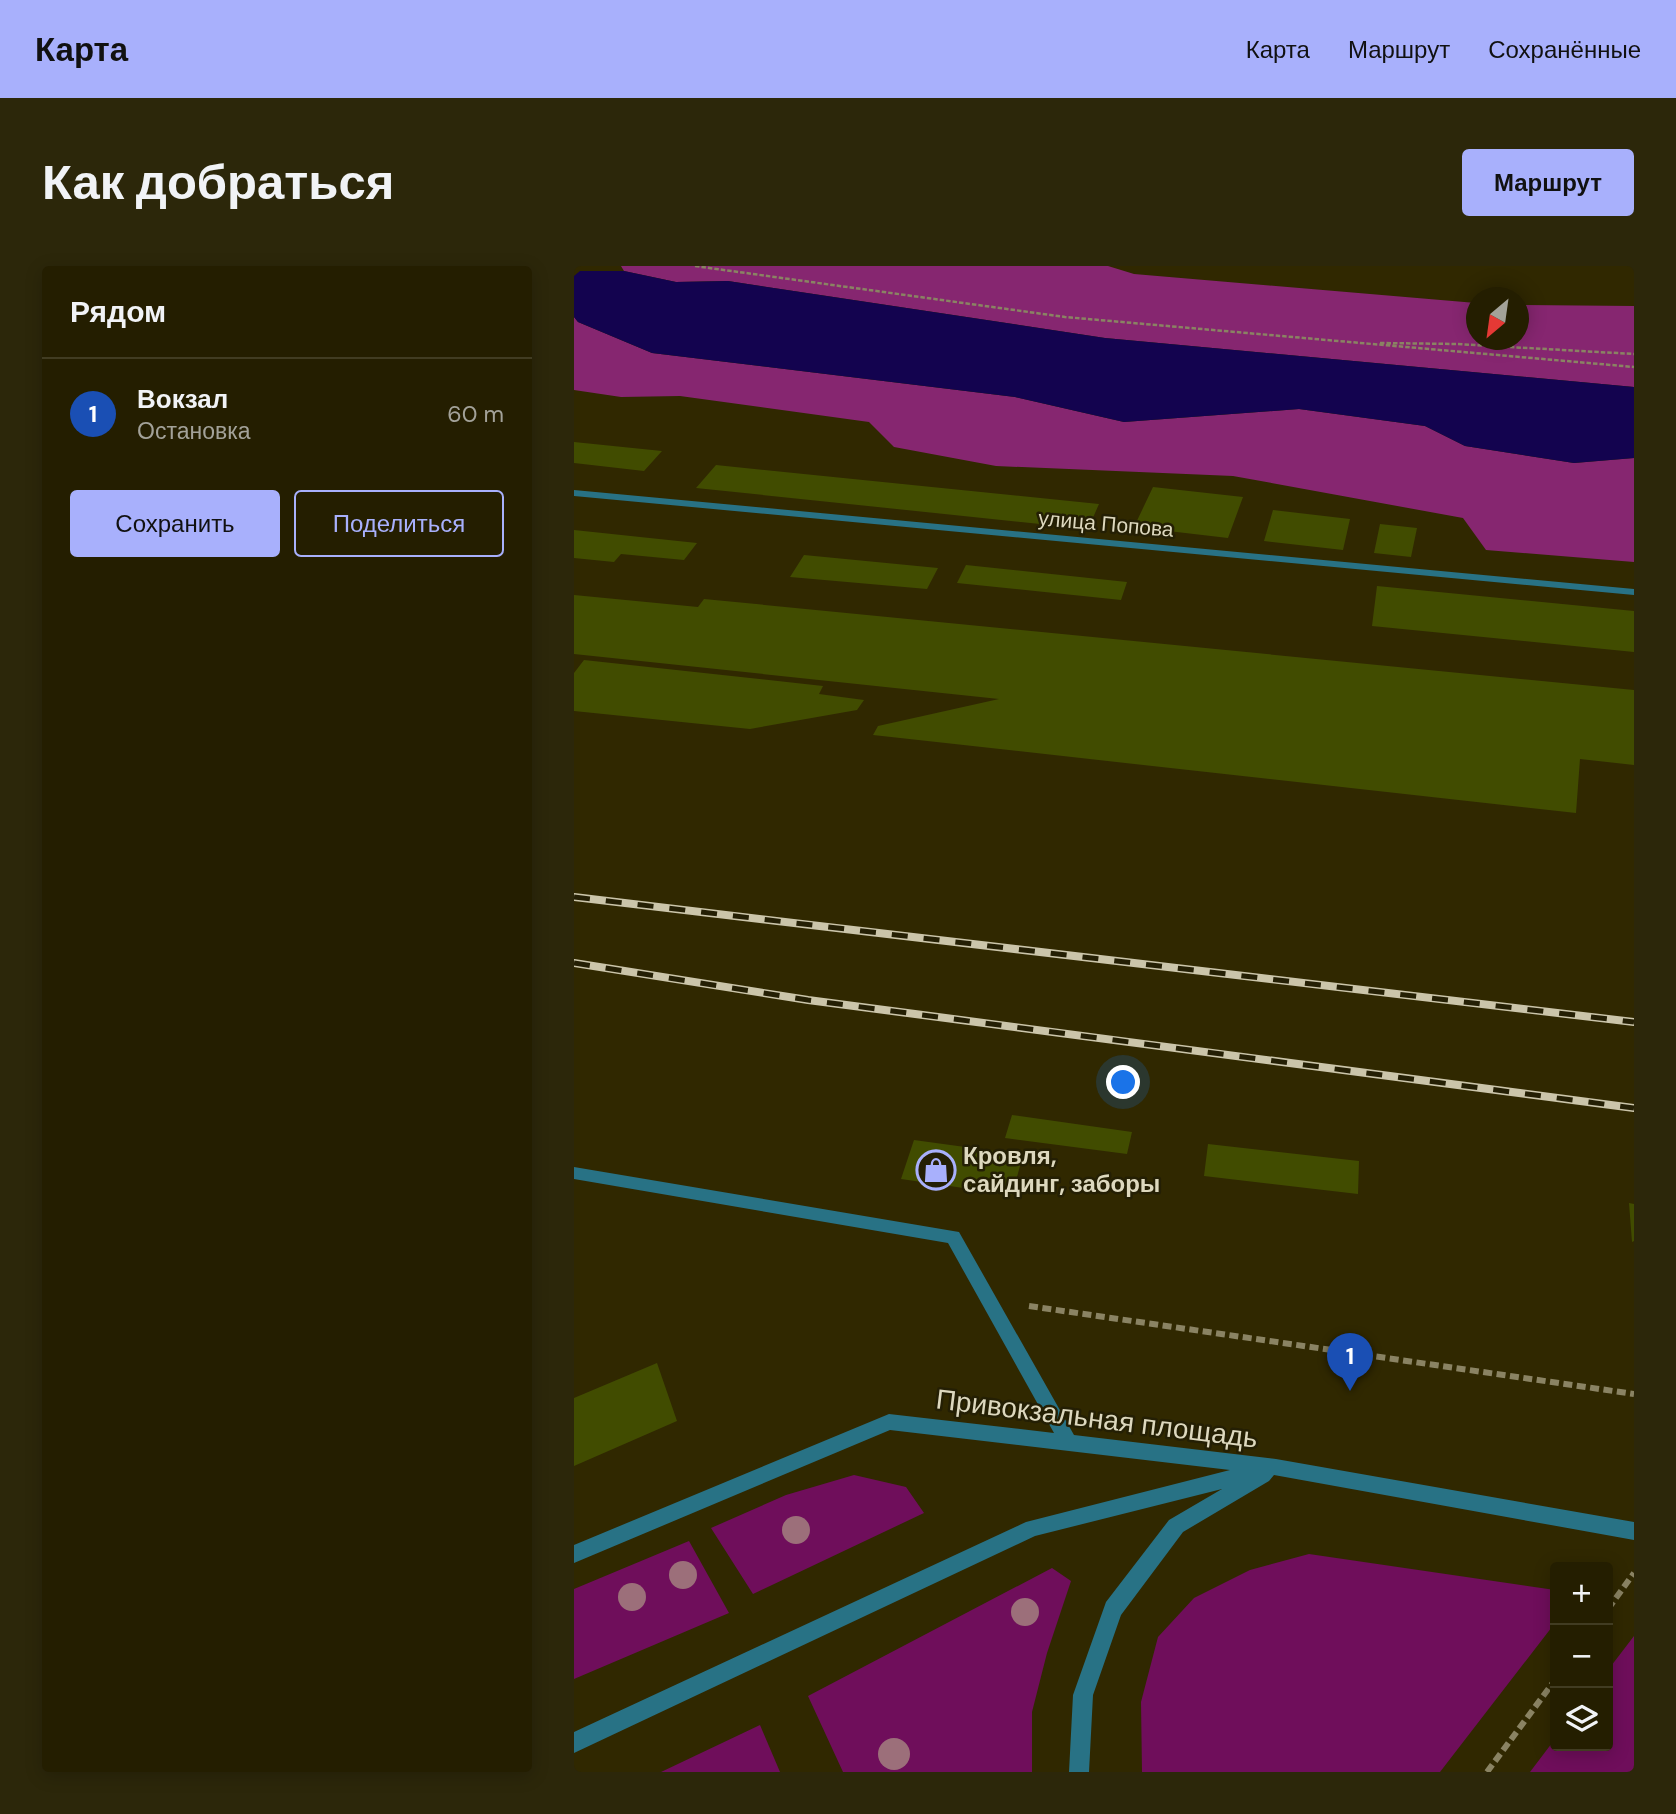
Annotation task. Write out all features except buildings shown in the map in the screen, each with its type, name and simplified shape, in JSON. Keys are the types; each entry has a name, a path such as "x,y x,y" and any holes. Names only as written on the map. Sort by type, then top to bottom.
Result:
{"street":[{"name":"улица Попова","path":"574,493 1634,592"},
{"path":"574,1173 953,1237 1069,1443"},
{"name":"Привокзальная площадь","path":"574,1554 889,1422 1276,1467 1634,1531"},
{"path":"574,1743 1033,1528 1276,1467"},
{"path":"1079,1772 1083,1695 1113,1609 1176,1526 1276,1467"}],"path":[{"path":"695,266 1040,314 1634,367"},
{"path":"1347,343 1455,344 1634,354"},
{"path":"988,1300 1634,1394"},
{"path":"1613,1602 1634,1573"},
{"path":"1487,1772 1550,1687"}],"shaded area":[{"path":"621,266 1108,266 1134,274 1466,302 1466,350 1529,350 1529,305 1634,306 1634,387 1105,338 728,281 676,282 624,271"},
{"path":"580,271 624,271 676,282 728,281 1105,338 1634,387 1634,458 1574,463 1465,446 1425,426 1299,409 1124,422 1015,397 652,353 578,322 574,317 574,276"},
{"path":"574,317 578,322 652,353 1015,397 1124,422 1299,409 1425,426 1465,446 1574,463 1634,458 1634,562 1486,550 1463,518 1233,476 996,466 894,447 869,422 680,396 621,397 574,390"},
{"path":"854,1475 906,1487 924,1513 753,1594 711,1528 786,1495"},
{"path":"689,1541 729,1613 574,1679 574,1589"},
{"path":"1309,1554 1550,1589 1550,1629 1440,1772 1142,1772 1141,1702 1158,1637 1194,1598 1250,1570"},
{"path":"1052,1568 1071,1581 1047,1653 1032,1712 1032,1772 843,1772 808,1696"},
{"path":"1634,1636 1634,1772 1530,1772 1550,1746 1550,1751 1613,1751 1613,1663"},
{"path":"760,1725 780,1772 661,1772"}],"railway":[{"path":"574,897 1634,1022"},
{"path":"574,963 808,1000 1634,1108"}],"place":[{"name":"Кровля, сайдинг, заборы","path":"936,1170"},
{"name":"Вокзал","path":"1350,1391"}]}
